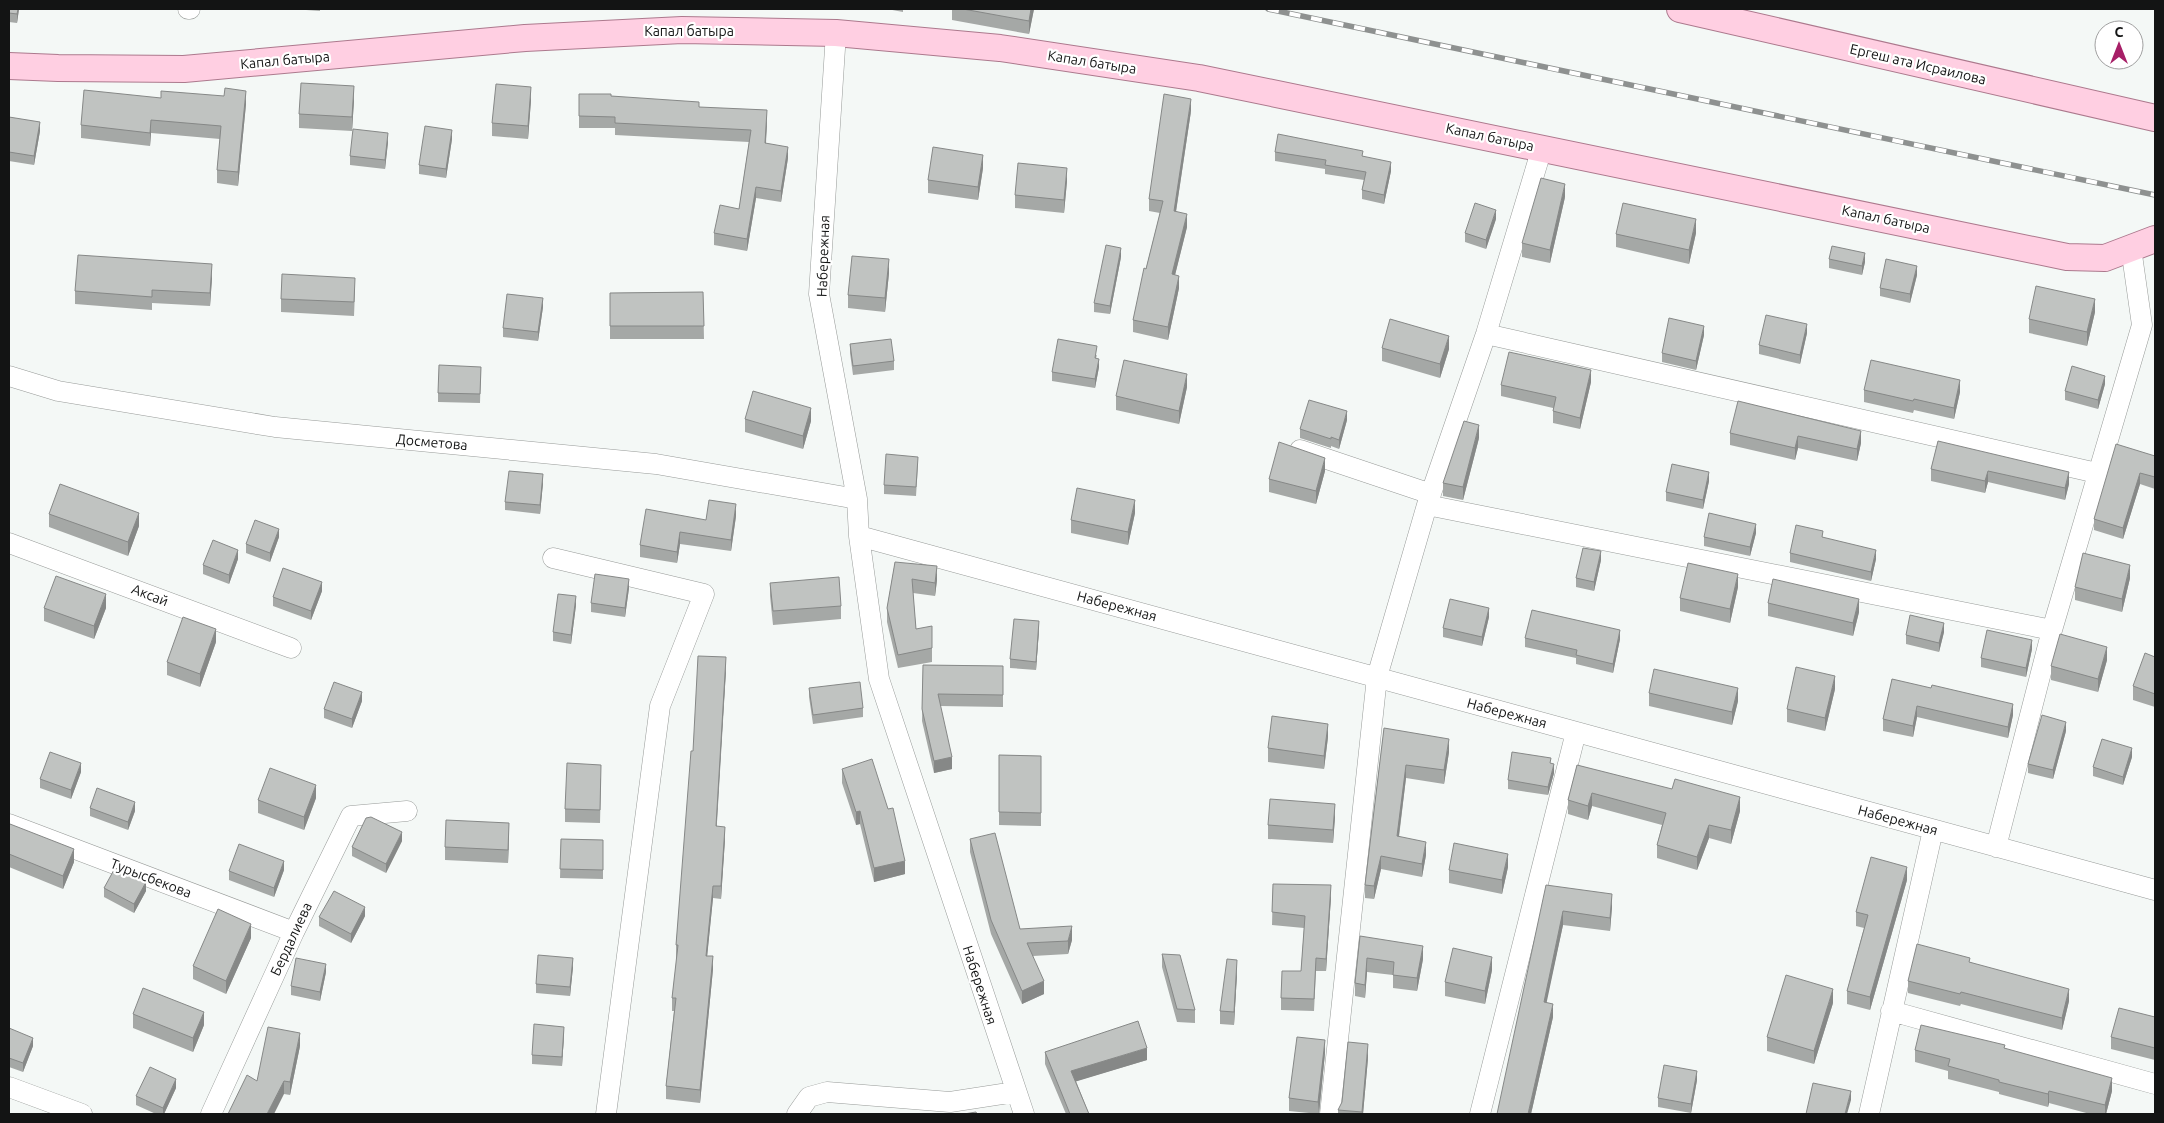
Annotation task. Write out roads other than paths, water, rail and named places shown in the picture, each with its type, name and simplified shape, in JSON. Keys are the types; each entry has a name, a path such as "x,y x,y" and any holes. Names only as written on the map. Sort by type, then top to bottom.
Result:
{"main road":[{"name":"Ергеш ата Исраилова","path":"1680,9 2155,118"},
{"name":"Капал батыра","path":"9,66 184,69 554,36 682,30 836,33 1000,48 1199,78 2067,257 2105,258 2155,239"}],"street":[{"name":"Набережная","path":"836,33 819,294 857,499 859,536 879,679 1015,1092 1024,1114"},
{"path":"1330,1114 1377,677 1429,499 1486,334 1542,148"},
{"path":"1996,847 2052,630 2142,325 2131,248"},
{"path":"1486,334 2097,473"},
{"name":"Досметова","path":"9,376 58,391 275,427 656,464 857,499"},
{"path":"1286,446 1429,499 2052,630"},
{"name":"Набережная","path":"859,536 2155,890"},
{"name":"Аксай","path":"9,543 291,648"},
{"path":"553,558 704,594 660,706 606,1114"},
{"path":"1480,1114 1576,732"},
{"name":"Бердалиева","path":"211,1114 294,932 351,816 406,811"},
{"name":"Турысбекова","path":"9,824 294,932"},
{"path":"1869,1114 1933,830"},
{"path":"1891,1011 2155,1084"},
{"path":"9,1088 82,1114"},
{"path":"797,1114 809,1097 826,1092 950,1102 1015,1092"}],"railway":[{"path":"1268,9 2155,195"}]}
